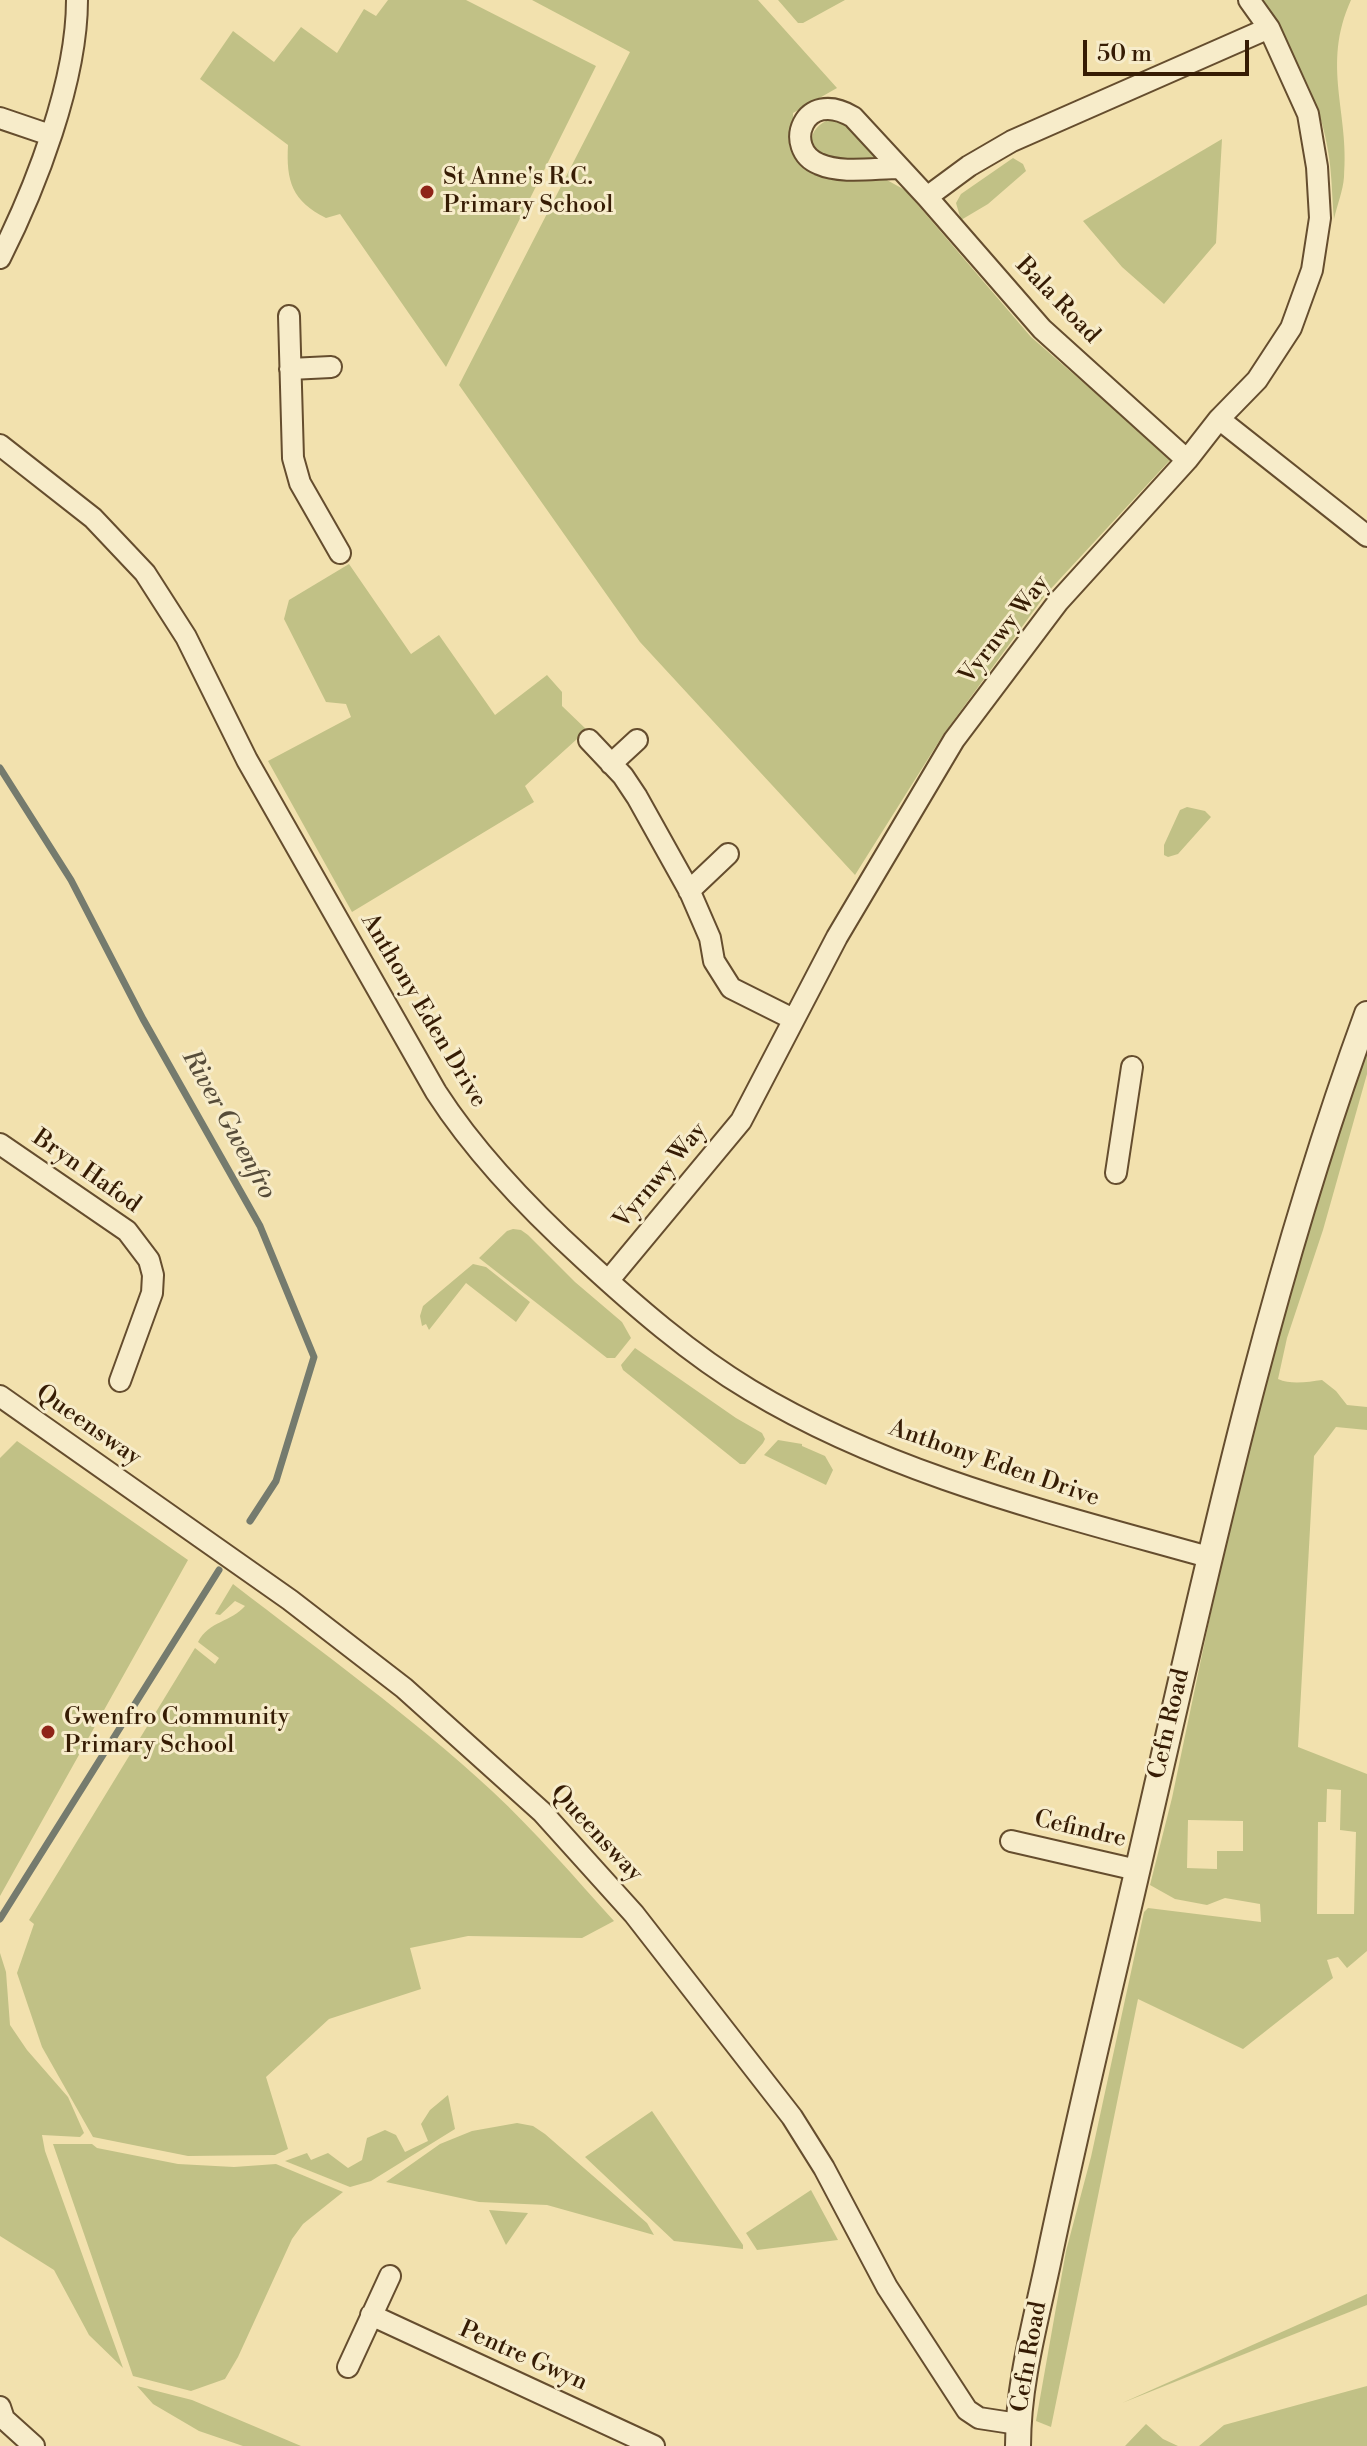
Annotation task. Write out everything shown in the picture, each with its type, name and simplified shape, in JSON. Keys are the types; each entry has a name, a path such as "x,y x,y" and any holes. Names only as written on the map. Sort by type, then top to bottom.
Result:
{"street":[{"path":"0,258 50,135 71,57 77,0"},
{"name":"Vyrnwy Way","path":"608,1281 741,1121 837,937 954,740 1058,602 1257,380 1291,328 1312,270 1320,218 1317,167 1308,114 1269,28 1249,0"},
{"path":"927,197 969,166 1012,141 1269,28"},
{"name":"Bala Road","path":"900,168 841,168 817,164 803,150 803,125 814,112 831,107 853,117 927,197 1042,329 1187,460"},
{"path":"0,118 50,135"},
{"path":"289,316 293,458 300,483 340,553"},
{"path":"290,369 331,367"},
{"path":"1219,419 1367,536"},
{"name":"Anthony Eden Drive","path":"0,445 93,518 145,573 186,637 247,760 443,1102 519,1196 608,1281 677,1337 750,1389 856,1444 969,1488 1208,1557"},
{"path":"589,740 637,797 689,891 710,938 714,961 731,988 793,1019"},
{"path":"611,764 637,740"},
{"path":"689,891 728,854"},
{"name":"Cefn Road","path":"1018,2435 1023,2379 1070,2159 1208,1557 1271,1310 1340,1086 1367,1014"},
{"path":"1116,1173 1132,1067"},
{"name":"Bryn Hafod","path":"0,1144 127,1231 149,1260 153,1275 152,1293 120,1381"},
{"name":"Queensway","path":"0,1396 313,1617 404,1688 542,1812 634,1914 792,2117 824,2168 887,2287 967,2410 1018,2435"},
{"name":"Cefindre","path":"1011,1841 1137,1870"},
{"path":"348,2367 390,2276"},
{"name":"Pentre Gwyn","path":"371,2315 654,2446"},
{"path":"0,2407 4,2419 34,2446"}],"green space":[{"name":"St Anne's R.C. Primary School","path":"388,0 466,0 596,66 446,367 340,214 326,218 299,197 290,179 288,145 200,79 233,31 274,62 301,27 337,53 364,9 376,16"},
{"path":"532,0 758,0 837,88 793,113 795,149 865,176 885,179 905,190 1031,337 1171,459 1046,594 943,735 855,875 640,642 459,385 630,52"},
{"path":"778,0 845,0 798,23"},
{"path":"1257,0 1351,0 1338,46 1338,89 1345,154 1343,182 1334,219 1329,157 1312,94 1293,55"},
{"path":"832,119 844,123 875,151 875,160 846,161 818,152 812,142 814,132"},
{"path":"1222,139 1216,243 1164,304 1122,267 1083,221"},
{"path":"1013,158 1023,164 1026,171 988,204 961,220 956,203 961,194"},
{"path":"349,564 411,654 439,635 495,715 547,675 562,692 562,706 587,730 525,786 534,802 352,912 268,761 351,717 346,704 326,702 284,619 289,600"},
{"path":"1187,807 1205,811 1211,817 1178,854 1168,857 1164,855 1164,845 1180,810"},
{"path":"1367,1048 1367,1074 1323,1230 1287,1338 1278,1379 1294,1382 1322,1380 1347,1405 1367,1407 1367,1430 1336,1427 1314,1456 1298,1747 1367,1774 1367,1951 1347,1968 1338,1957 1327,1960 1333,1978 1243,2049 1138,1999 1051,2427 1036,2421 1066,2251 1091,2157 1144,1912 1148,1908 1261,1922 1260,1904 1225,1898 1207,1905 1175,1899 1150,1885 1172,1798 1238,1483 1262,1385 1334,1142","holes":["1327,1789 1341,1790 1340,1830 1356,1832 1354,1914 1317,1914 1318,1822 1326,1822","1188,1820 1243,1821 1243,1851 1217,1851 1217,1869 1187,1868"]},
{"path":"513,1229 528,1235 575,1282 622,1322 631,1338 615,1358 607,1358 479,1258"},
{"path":"473,1264 486,1267 530,1302 516,1322 466,1283 429,1330 426,1324 422,1326 420,1316 423,1306"},
{"path":"635,1348 762,1433 763,1443 745,1464 740,1464 623,1370 621,1365"},
{"path":"778,1440 802,1444 825,1456 833,1470 826,1485 764,1455"},
{"name":"Gwenfro Community Primary School","path":"17,1441 188,1560 0,1896 0,1458"},
{"path":"233,1584 461,1763 524,1822 614,1921 582,1938 468,1936 410,1948 421,1989 329,2019 266,2077 288,2149 275,2155 188,2156 93,2137 42,2047 17,1973 34,1924 29,1920 195,1648 215,1664 219,1658 198,1642 208,1630 245,1606 235,1601 220,1615 215,1614"},
{"path":"0,1953 6,1972 10,2025 27,2050 68,2097 84,2133 80,2137 42,2135 45,2151 123,2368 89,2335 54,2270 0,2236"},
{"path":"448,2095 455,2129 371,2181 350,2187 285,2161 307,2153 311,2160 328,2153 348,2168 362,2160 367,2138 385,2130 396,2135 405,2152 428,2141 421,2124 430,2110"},
{"path":"652,2111 743,2249 674,2241 585,2157"},
{"path":"517,2123 533,2126 545,2134 647,2223 654,2235 547,2205 479,2202 386,2182 440,2144 472,2131"},
{"path":"53,2144 92,2144 97,2148 178,2164 234,2167 276,2164 343,2192 303,2224 292,2239 225,2379 191,2391 133,2376"},
{"path":"811,2190 838,2240 757,2250 746,2233"},
{"path":"489,2210 528,2213 506,2245"},
{"path":"1367,2294 1367,2305 1122,2403"},
{"path":"137,2386 192,2400 301,2446 243,2446 199,2431 153,2404"},
{"path":"1367,2386 1367,2446 1199,2446 1224,2425"},
{"path":"1146,2424 1163,2439 1178,2446 1125,2446"}],"waterway":[{"name":"River Gwenfro","path":"0,768 71,880 143,1019 260,1226 314,1357 276,1481 250,1521"},
{"name":"River Gwenfro","path":"0,1919 219,1570"}],"place":[{"name":"St Anne's R.C. Primary School","path":"427,192"},
{"name":"Gwenfro Community Primary School","path":"48,1732"}]}
